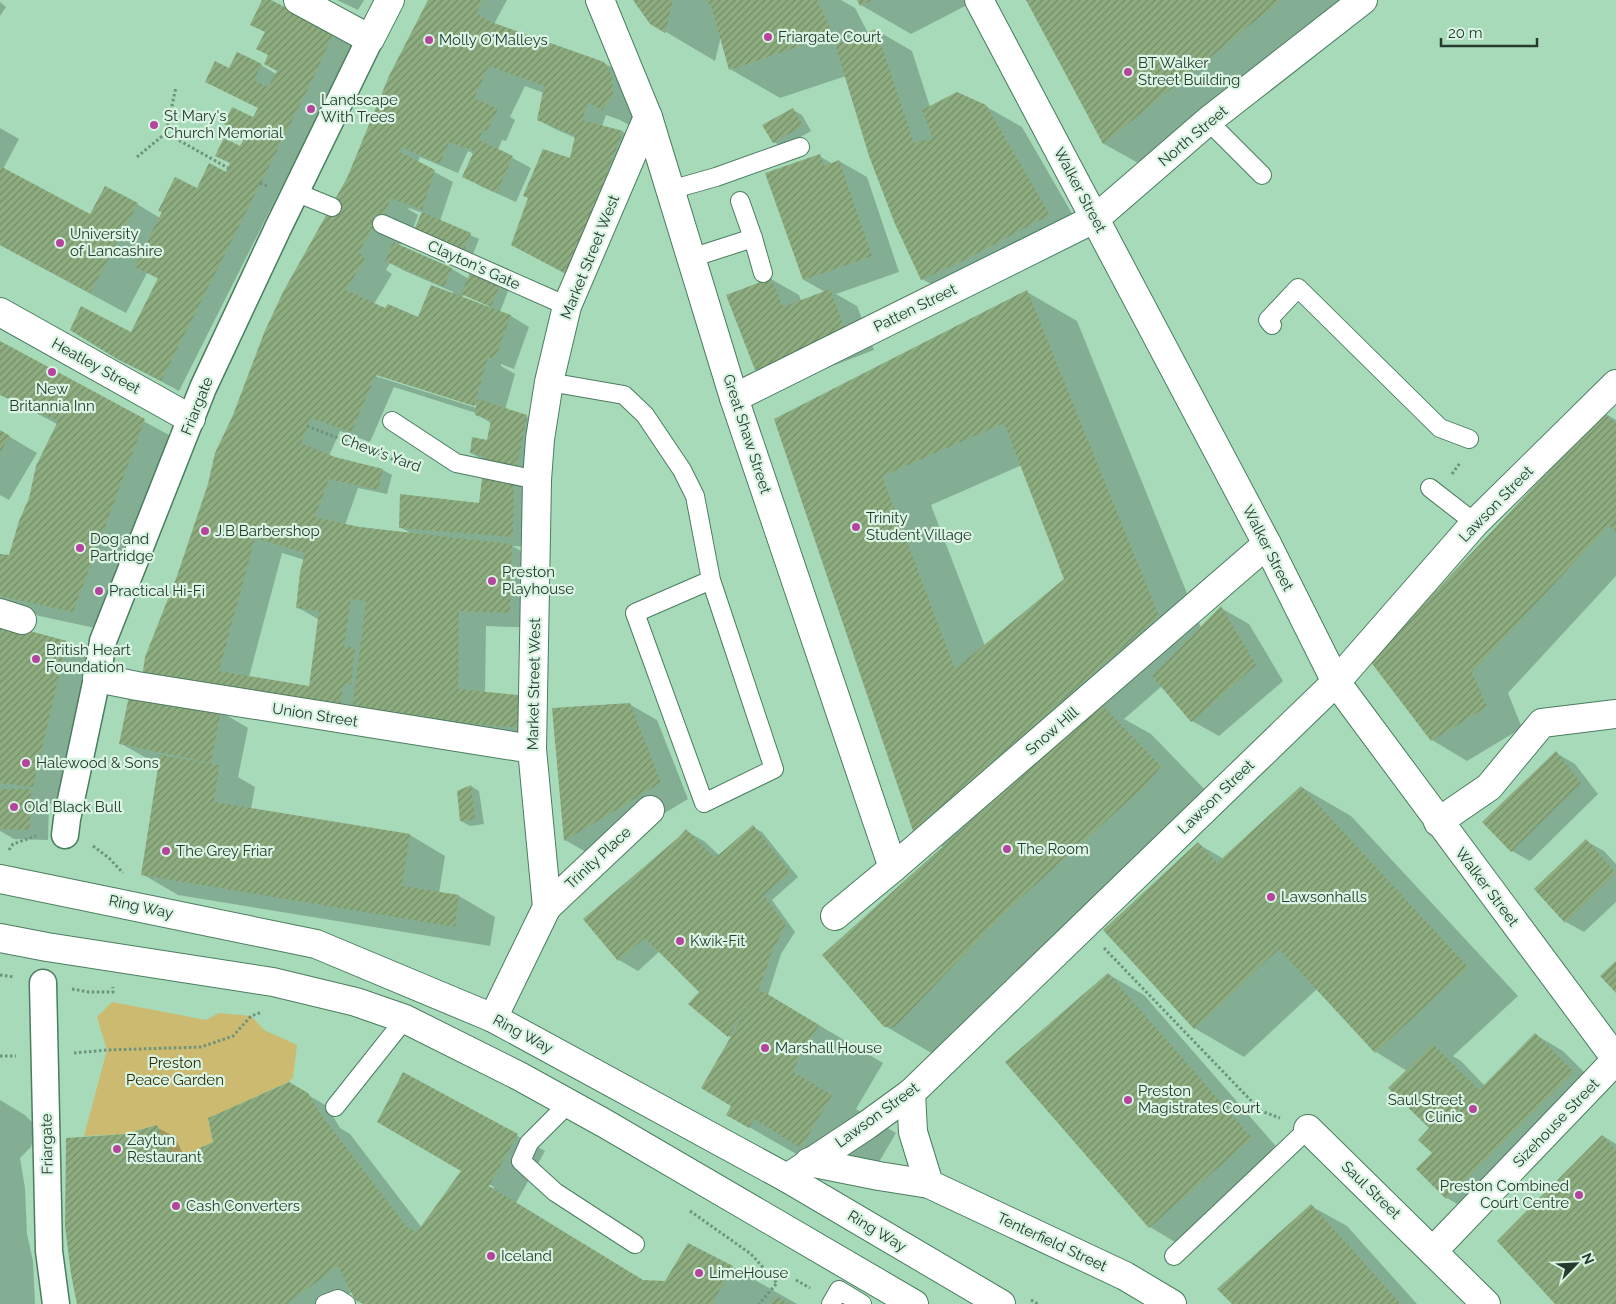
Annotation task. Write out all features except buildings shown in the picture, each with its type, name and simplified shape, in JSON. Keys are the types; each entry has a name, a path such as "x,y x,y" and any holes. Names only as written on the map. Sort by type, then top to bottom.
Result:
{"main road":[{"path":"298,0 370,39"},
{"name":"Friargate","path":"370,39 390,0"},
{"name":"Great Shaw Street","path":"600,0 648,117 734,398 893,868"},
{"name":"Walker Street","path":"979,0 1267,544 1336,682 1438,822 1616,1059"},
{"name":"North Street","path":"1096,218 1208,121 1363,0"},
{"name":"Market Street West","path":"547,907 532,749 537,480 540,439 549,382 567,306 648,117"},
{"name":"Patten Street","path":"734,398 1096,218"},
{"name":"Heatley Street","path":"0,312 191,419"},
{"name":"Lawson Street","path":"787,1178 867,1125 911,1093 1336,682 1476,523 1616,384"},
{"name":"Snow Hill","path":"835,916 1267,544"},
{"name":"Union Street","path":"97,678 532,749"},
{"path":"1438,822 1489,788 1542,724 1616,714"},
{"name":"Trinity Place","path":"547,907 650,810"},
{"name":"Ring Way","path":"0,879 316,944 493,1018 787,1178 1001,1304"},
{"path":"493,1018 547,907"},
{"path":"0,938 273,982 356,1002 405,1019 520,1076 914,1304"},
{"name":"Sizehouse Street","path":"1433,1251 1616,1059"},
{"path":"911,1093 913,1132 929,1184"},
{"name":"Saul Street","path":"1308,1129 1486,1304"},
{"name":"Tenterfield Street","path":"809,1162 929,1184 1125,1276 1172,1304"}],"street":[{"name":"Friargate","path":"65,835 103,641 203,388 295,192 370,39"},
{"name":"Friargate","path":"43,983 49,1250 56,1304"}],"lane":[{"path":"1208,121 1262,174"},
{"path":"670,190 716,177 800,147"},
{"path":"295,192 332,206"},
{"path":"740,201 763,273"},
{"name":"Clayton's Gate","path":"382,224 567,306"},
{"path":"691,258 753,238"},
{"path":"1272,325 1268,320 1298,288 1440,428 1469,439"},
{"path":"549,382 624,395 645,415 682,470 695,496 711,580 774,769 704,803 636,613 711,580"},
{"name":"Chew's Yard","path":"392,422 456,463 537,480"},
{"path":"1430,488 1476,523"},
{"path":"335,1107 405,1019"},
{"path":"568,1104 529,1143 521,1161 555,1192 635,1244"},
{"path":"1174,1256 1308,1129"},
{"path":"831,1304 839,1290 862,1304"},
{"path":"325,1304 338,1299 346,1304"}],"path":[{"path":"137,157 166,133 176,87"},
{"path":"166,133 228,168"},
{"name":"Chew's Yard","path":"307,426 424,471 456,463"},
{"path":"1450,503 1447,480 1460,464 1469,439"},
{"path":"1108,952 1261,1111 1308,1129"},
{"path":"44,1056 107,1050 201,1047 233,1036 251,1016 269,1008"},
{"path":"685,1208 751,1254 777,1283 759,1304"}],"green space":[{"name":"Preston Peace Garden","path":"112,1002 206,1020 219,1013 251,1016 264,1030 297,1045 293,1077 289,1082 208,1118 213,1142 174,1160 157,1125 125,1134 84,1136 107,1050 97,1017"}],"place":[{"name":"Friargate Court","path":"768,37"},
{"name":"Molly O'Malleys","path":"429,40"},
{"name":"BT Walker Street Building","path":"1128,72"},
{"name":"Landscape With Trees","path":"311,109"},
{"name":"St Mary's Church Memorial","path":"154,125"},
{"name":"University of Lancashire","path":"60,243"},
{"name":"New Britannia Inn","path":"52,372"},
{"name":"Trinity Student Village","path":"856,527"},
{"name":"J.B Barbershop","path":"205,531"},
{"name":"Dog and Partridge","path":"80,548"},
{"name":"Preston Playhouse","path":"492,581"},
{"name":"Practical Hi-Fi","path":"99,591"},
{"name":"British Heart Foundation","path":"36,659"},
{"name":"Halewood & Sons","path":"26,763"},
{"name":"Old Black Bull","path":"14,807"},
{"name":"The Room","path":"1007,849"},
{"name":"The Grey Friar","path":"166,851"},
{"name":"Lawsonhalls","path":"1271,897"},
{"name":"Kwik-Fit","path":"680,941"},
{"name":"Marshall House","path":"765,1048"},
{"name":"Preston Magistrates Court","path":"1128,1100"},
{"name":"Saul Street Clinic","path":"1473,1109"},
{"name":"Zaytun Restaurant","path":"117,1149"},
{"name":"Preston Combined Court Centre","path":"1579,1195"},
{"name":"Cash Converters","path":"176,1206"},
{"name":"Iceland","path":"491,1256"},
{"name":"LimeHouse","path":"699,1273"}]}
